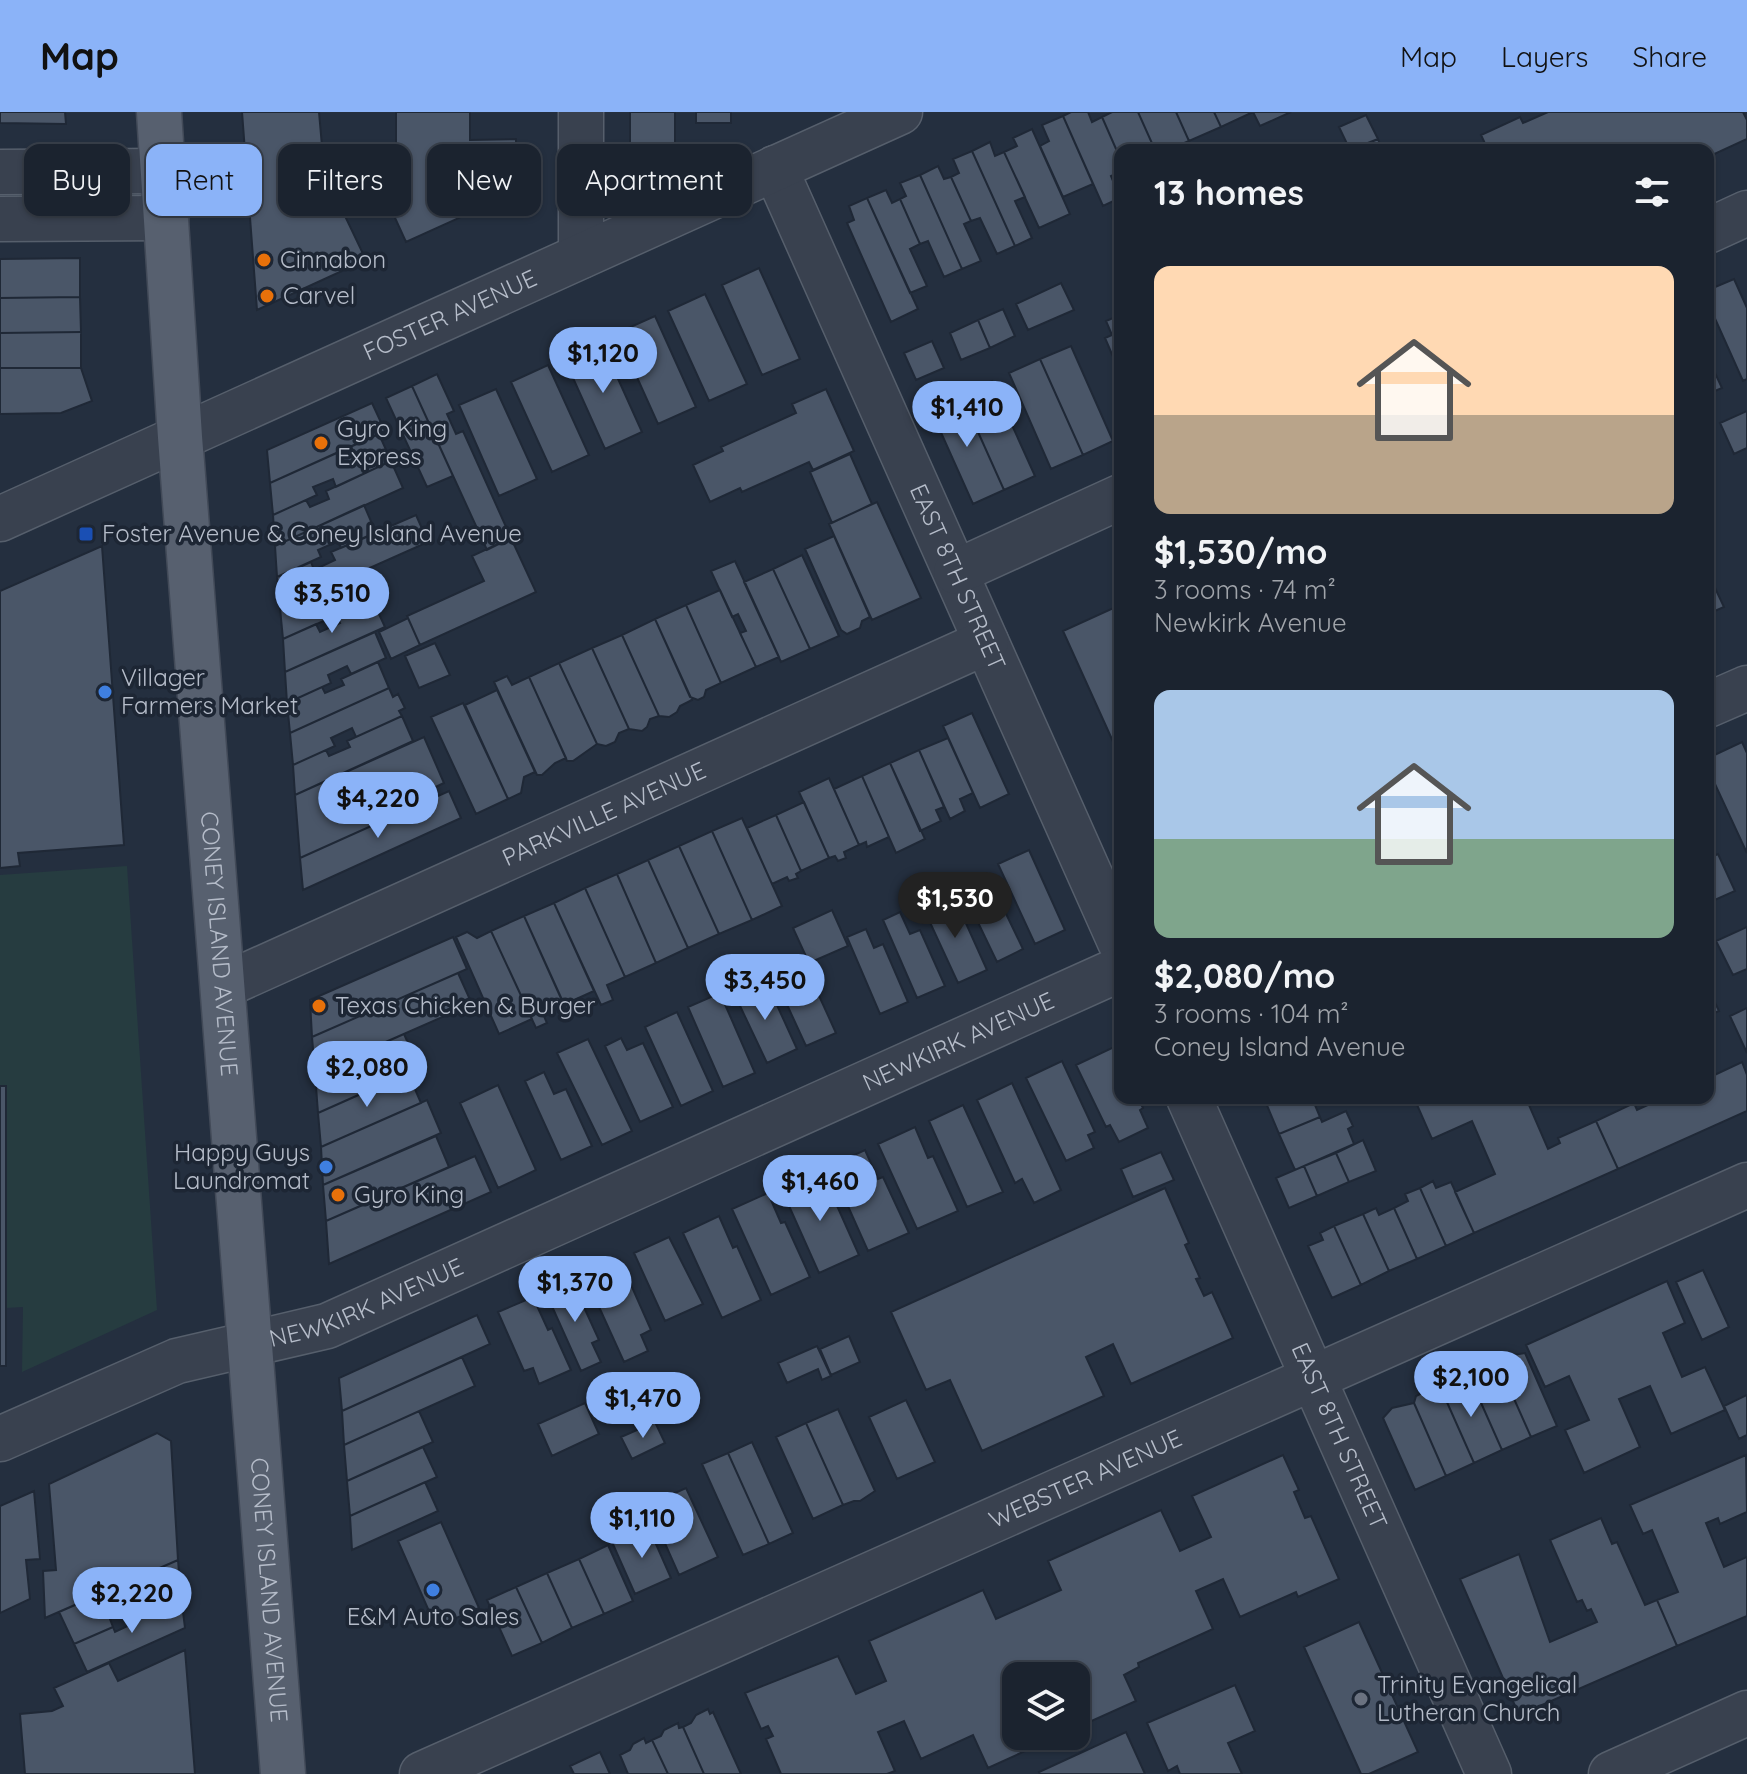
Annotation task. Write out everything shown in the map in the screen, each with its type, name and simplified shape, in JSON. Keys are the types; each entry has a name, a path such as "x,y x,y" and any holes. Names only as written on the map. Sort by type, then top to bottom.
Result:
{"main road":[{"name":"CONEY ISLAND AVENUE","path":"159,112 161,144"},
{"name":"CONEY ISLAND AVENUE","path":"166,218 180,437 283,1774"}],"street":[{"path":"581,112 581,256"},
{"name":"FOSTER AVENUE","path":"0,519 900,112"},
{"name":"EAST 8TH STREET","path":"775,168 1114,929"},
{"path":"0,172 146,171"},
{"path":"1714,228 1747,213"},
{"path":"0,219 166,218"},
{"path":"956,572 1114,500"},
{"name":"PARKVILLE AVENUE","path":"223,986 986,642"},
{"path":"1714,702 1747,688"},
{"name":"NEWKIRK AVENUE","path":"0,1439 177,1361 327,1326 1114,972"},
{"name":"EAST 8TH STREET","path":"1192,1104 1489,1774"},
{"name":"WEBSTER AVENUE","path":"422,1774 1747,1185"},
{"path":"1611,1774 1747,1713"}],"green space":[{"path":"127,866 157,1310 22,1372 23,1307 6,1308 6,1087 0,1086 0,875"}],"building":[{"path":"0,112 65,112 66,124 0,123"},
{"path":"242,112 319,112 322,144 278,144 278,216 345,216 366,260 257,310 250,216 262,216 262,144 244,144"},
{"path":"396,112 470,112 470,140 516,139 516,144 427,144 427,216 463,216 406,242 394,216 411,216 411,144 396,144"},
{"path":"630,112 675,112 675,144 630,144"},
{"path":"696,112 731,112 731,123 696,123"},
{"path":"1071,112 1088,112 1092,122 1102,117 1114,144 1114,175 1111,176 1114,201 1103,206 1063,116"},
{"path":"1112,112 1138,112 1152,144 1114,144 1102,117"},
{"path":"1138,112 1176,112 1189,141 1182,144 1152,144"},
{"path":"1176,112 1214,112 1221,127 1189,141"},
{"path":"1214,112 1253,112 1221,127"},
{"path":"1253,112 1291,112 1260,126"},
{"path":"1548,112 1743,112 1747,120 1747,139 1714,154 1714,144 1485,144 1481,135 1520,117 1523,123"},
{"path":"1366,115 1378,139 1365,144 1347,144 1339,127"},
{"path":"1063,116 1093,184 1063,197 1040,146 1049,141 1042,125"},
{"path":"1032,129 1070,214 1039,228 1004,152 1017,146 1013,138"},
{"path":"990,142 995,156 1004,152 1025,197 1015,201 1032,238 1015,246 972,151"},
{"path":"972,151 1015,246 997,254 980,218 971,221 951,177 959,173 953,159"},
{"path":"938,166 944,179 951,177 971,221 964,224 981,261 962,269 920,175"},
{"path":"920,175 962,269 944,277 928,241 920,244 900,199 906,196 900,183"},
{"path":"886,190 892,203 900,199 920,244 910,249 927,286 910,293 867,198"},
{"path":"867,198 918,309 891,322 847,223 854,220 849,206"},
{"path":"80,258 80,297 0,298 0,259"},
{"path":"759,268 800,359 762,375 722,285"},
{"path":"1734,279 1747,308 1747,379 1743,381 1714,316 1714,287"},
{"path":"1061,283 1074,310 1028,330 1016,304"},
{"path":"705,294 747,384 709,401 668,311"},
{"path":"80,297 81,332 0,333 0,298"},
{"path":"1003,309 1015,336 990,348 978,320"},
{"path":"655,316 696,407 658,424 617,333"},
{"path":"1114,318 1114,359 1105,338 1112,335 1106,321"},
{"path":"978,320 990,348 961,360 950,333"},
{"path":"81,332 81,368 0,368 0,333"},
{"path":"601,341 642,432 605,449 564,358"},
{"path":"932,341 944,368 916,380 904,353"},
{"path":"1071,346 1113,441 1083,455 1040,359"},
{"path":"1040,359 1083,455 1051,469 1009,373"},
{"path":"548,365 589,455 552,472 511,382"},
{"path":"0,368 81,368 92,401 61,413 0,414"},
{"path":"1714,371 1722,388 1714,391"},
{"path":"437,374 454,411 447,414 456,434 463,431 511,538 487,550 412,386"},
{"path":"992,381 1035,476 1004,490 961,394"},
{"path":"412,386 453,476 427,487 386,398"},
{"path":"496,389 537,479 499,496 459,405"},
{"path":"826,389 854,451 813,470 809,462 742,492 740,488 710,502 693,465 723,451 721,447 796,413 792,404"},
{"path":"961,394 1004,490 973,504 930,408"},
{"path":"372,403 385,431 270,483 267,450"},
{"path":"1747,411 1747,448 1734,454 1720,423"},
{"path":"379,434 391,461 336,487 333,479 313,487 317,495 273,515 270,483"},
{"path":"850,454 872,504 832,523 810,472"},
{"path":"391,461 403,488 275,546 273,515 306,500 310,507 329,499 326,491"},
{"path":"877,502 921,598 872,620 829,524"},
{"path":"364,505 376,533 341,548 338,541 318,550 321,557 277,577 275,546"},
{"path":"416,515 428,542 280,608 277,577 311,562 314,570 335,560 331,552"},
{"path":"834,536 870,617 862,621 860,628 847,634 841,630 805,549"},
{"path":"511,538 536,592 420,645 407,616 484,581 472,556"},
{"path":"102,546 124,845 18,853 20,866 0,868 0,591"},
{"path":"802,555 839,636 810,649 773,569"},
{"path":"735,561 779,657 756,667 740,633 746,631 738,614 732,617 711,571"},
{"path":"369,568 381,595 346,611 343,604 323,612 326,620 283,639 280,608"},
{"path":"773,569 810,649 781,662 744,582"},
{"path":"1714,586 1724,607 1714,611"},
{"path":"720,590 756,667 721,683 686,605"},
{"path":"372,599 385,627 285,672 283,639 316,624 320,632 340,623 336,615"},
{"path":"686,605 721,683 706,690 704,697 698,700 690,697 655,619"},
{"path":"1114,608 1114,744 1063,631"},
{"path":"408,618 420,645 391,659 379,632"},
{"path":"655,619 692,700 669,717 659,716 622,635"},
{"path":"375,632 386,658 351,674 347,666 328,675 331,683 287,703 285,672"},
{"path":"622,635 659,716 650,719 642,731 629,729 592,648"},
{"path":"435,643 450,675 419,688 405,656"},
{"path":"592,648 629,729 619,733 615,742 606,746 597,744 559,663"},
{"path":"378,662 389,688 290,733 287,703 322,687 325,693 344,685 341,679"},
{"path":"559,663 597,744 573,761 567,761 529,677"},
{"path":"507,676 512,685 529,677 566,758 542,775 537,775 494,682"},
{"path":"389,688 393,697 398,694 405,708 399,711 402,716 356,737 352,728 331,738 335,746 293,765 290,733"},
{"path":"497,690 535,772 524,777 521,793 508,799 465,705"},
{"path":"463,703 508,799 476,814 431,717"},
{"path":"972,713 1009,794 980,808 943,726"},
{"path":"402,716 413,741 295,795 293,765 326,750 329,756 350,747 347,741"},
{"path":"424,737 444,783 423,793 427,801 300,858 295,795"},
{"path":"948,738 973,793 960,799 965,811 950,819 919,750"},
{"path":"1742,742 1747,753 1747,853 1714,782 1714,755"},
{"path":"919,750 944,807 936,810 941,821 920,831 890,763"},
{"path":"890,763 925,839 896,853 862,776"},
{"path":"862,776 889,837 867,847 866,842 859,845 834,789"},
{"path":"829,778 859,845 844,852 846,858 838,861 835,856 829,858 799,792"},
{"path":"449,791 461,818 303,890 300,858"},
{"path":"804,802 829,858 801,871 776,815"},
{"path":"776,815 801,871 796,874 798,878 789,881 787,877 772,884 747,828"},
{"path":"742,818 782,906 752,920 712,831"},
{"path":"712,831 752,920 719,934 679,846"},
{"path":"679,846 719,934 688,948 648,860"},
{"path":"1029,850 1065,930 1035,944 998,864"},
{"path":"1718,854 1735,891 1714,900 1714,856"},
{"path":"648,860 688,948 656,963 617,874"},
{"path":"617,874 656,963 625,977 585,888"},
{"path":"980,878 989,896 996,893 1023,949 997,962 961,887"},
{"path":"585,888 625,977 607,985 613,1000 601,1005 554,903"},
{"path":"940,894 949,915 960,910 987,970 958,983 921,903"},
{"path":"554,903 594,991 574,1000 578,1008 568,1013 524,916"},
{"path":"832,910 848,946 809,963 793,928"},
{"path":"900,912 910,934 920,930 945,986 917,998 883,920"},
{"path":"524,916 564,1005 543,1014 547,1023 536,1028 491,931"},
{"path":"1747,927 1747,969 1733,975 1716,941"},
{"path":"866,929 874,948 883,944 908,1002 880,1014 847,937"},
{"path":"491,931 532,1019 499,1034 456,937 467,932 477,938"},
{"path":"453,937 467,969 312,1037 310,1000"},
{"path":"790,964 798,981 810,976 836,1033 806,1046 772,972"},
{"path":"458,973 472,1004 315,1073 312,1037"},
{"path":"750,980 758,997 771,992 797,1049 767,1063 732,989"},
{"path":"720,993 755,1073 723,1087 688,1007"},
{"path":"1747,1008 1747,1053 1730,1016"},
{"path":"677,1012 713,1091 681,1106 645,1027"},
{"path":"404,1034 419,1068 318,1113 315,1073"},
{"path":"621,1038 627,1050 643,1043 673,1107 640,1122 605,1046"},
{"path":"588,1039 632,1131 602,1145 557,1053"},
{"path":"1114,1047 1114,1104 1141,1104 1143,1108 1140,1110 1148,1128 1119,1142 1110,1125 1106,1127 1076,1065"},
{"path":"1062,1061 1095,1132 1088,1135 1094,1148 1066,1161 1026,1078"},
{"path":"1742,1062 1747,1075 1747,1111 1618,1169 1596,1121 1632,1104 1637,1110 1650,1104 1714,1104 1714,1075"},
{"path":"544,1072 554,1094 566,1089 592,1146 561,1160 525,1081"},
{"path":"408,1073 421,1103 321,1147 318,1113"},
{"path":"1012,1083 1061,1190 1034,1203 1022,1179 1015,1183 977,1100"},
{"path":"498,1085 536,1170 498,1188 460,1103"},
{"path":"0,1086 6,1086 6,1366 0,1366"},
{"path":"427,1100 441,1133 323,1185 321,1147"},
{"path":"1266,1104 1317,1104 1315,1105 1320,1117 1279,1134"},
{"path":"1417,1104 1529,1104 1548,1149 1560,1143 1558,1138 1596,1121 1618,1169 1474,1233 1455,1192 1495,1174 1472,1121 1432,1139"},
{"path":"963,1105 1003,1192 967,1207 929,1121"},
{"path":"1346,1111 1353,1126 1348,1129 1354,1144 1295,1170 1279,1134 1320,1117 1322,1122"},
{"path":"915,1127 928,1158 933,1156 958,1211 917,1229 878,1144"},
{"path":"436,1136 449,1167 326,1221 323,1185"},
{"path":"1363,1140 1376,1171 1349,1182 1336,1153"},
{"path":"865,1150 878,1179 883,1177 909,1233 868,1251 830,1166"},
{"path":"1161,1152 1174,1180 1133,1197 1121,1169"},
{"path":"1336,1153 1349,1182 1317,1196 1304,1166"},
{"path":"475,1156 491,1192 329,1264 326,1221"},
{"path":"1304,1166 1317,1196 1289,1208 1276,1178"},
{"path":"816,1172 829,1201 834,1199 859,1255 819,1273 781,1188"},
{"path":"1433,1181 1436,1188 1451,1182 1474,1233 1446,1246 1420,1188"},
{"path":"1165,1188 1189,1243 1185,1245 1200,1278 1196,1279 1204,1296 1212,1292 1233,1338 1131,1384 1113,1344 1086,1357 1104,1396 982,1451 950,1380 926,1390 891,1312"},
{"path":"1420,1188 1446,1246 1417,1259 1394,1208 1408,1201 1405,1194"},
{"path":"768,1193 810,1277 771,1295 732,1209"},
{"path":"1376,1208 1379,1215 1394,1208 1417,1259 1389,1271 1363,1214"},
{"path":"1363,1214 1389,1271 1361,1285 1334,1226"},
{"path":"719,1216 733,1248 737,1246 761,1300 722,1318 683,1233"},
{"path":"1334,1226 1361,1285 1332,1298 1308,1246 1323,1240 1320,1233"},
{"path":"669,1237 703,1304 665,1321 634,1253"},
{"path":"620,1260 651,1330 641,1335 648,1351 624,1362 585,1276"},
{"path":"1703,1270 1729,1327 1702,1340 1676,1282"},
{"path":"572,1281 599,1340 592,1343 601,1362 581,1371 546,1293"},
{"path":"1667,1281 1685,1323 1663,1333 1682,1377 1705,1367 1725,1410 1671,1434 1650,1386 1619,1399 1640,1447 1584,1473 1565,1430 1589,1420 1569,1376 1545,1387 1526,1345"},
{"path":"533,1297 548,1330 552,1328 571,1370 539,1384 533,1368 524,1371 498,1312"},
{"path":"477,1315 490,1344 342,1411 339,1378"},
{"path":"849,1336 860,1362 831,1375 820,1349"},
{"path":"817,1346 831,1376 822,1380 818,1369 787,1383 778,1363"},
{"path":"1525,1353 1557,1426 1531,1437 1499,1365 1507,1356"},
{"path":"462,1357 475,1386 344,1445 342,1411"},
{"path":"1499,1365 1531,1437 1502,1450 1470,1378 1474,1371 1483,1366"},
{"path":"1470,1378 1502,1450 1474,1463 1442,1391 1445,1383"},
{"path":"1426,1391 1432,1395 1442,1391 1474,1463 1446,1476 1414,1403 1416,1396"},
{"path":"1747,1395 1747,1435 1739,1439 1724,1406"},
{"path":"906,1400 935,1462 897,1479 869,1417"},
{"path":"585,1403 599,1434 552,1456 538,1424"},
{"path":"1414,1403 1446,1476 1415,1490 1383,1418 1392,1408"},
{"path":"838,1409 875,1491 860,1501 843,1505 806,1423"},
{"path":"419,1411 433,1442 347,1481 344,1445"},
{"path":"655,1422 665,1443 632,1459 621,1437"},
{"path":"806,1423 843,1505 813,1519 776,1437"},
{"path":"157,1433 171,1441 178,1560 45,1618 43,1571 56,1570 49,1484"},
{"path":"752,1442 793,1533 769,1544 728,1453"},
{"path":"423,1447 437,1477 350,1516 347,1481"},
{"path":"728,1453 769,1544 743,1555 702,1464"},
{"path":"1283,1455 1299,1490 1294,1492 1305,1518 1311,1516 1339,1579 1298,1597 1296,1592 1240,1617 1223,1579 1196,1591 1213,1629 1138,1663 1139,1667 1124,1675 1136,1701 1090,1722 1090,1662 1002,1662 1002,1750 1027,1750 988,1768 973,1735 921,1759 904,1721 878,1732 895,1771 887,1774 781,1774 766,1739 773,1736 768,1726 761,1729 745,1693 838,1656 856,1694 886,1681 869,1641 983,1590 996,1619 1061,1590 1048,1561 1161,1510 1180,1551 1211,1537 1192,1496"},
{"path":"1746,1455 1747,1512 1720,1524 1718,1518 1706,1523 1724,1567 1747,1557 1747,1616 1677,1646 1657,1600 1678,1592 1652,1530 1643,1534 1630,1505"},
{"path":"425,1482 438,1511 352,1550 350,1516"},
{"path":"686,1488 718,1557 679,1575 648,1505"},
{"path":"34,1491 40,1559 26,1560 30,1599 0,1613 0,1506"},
{"path":"1601,1518 1612,1544 1617,1542 1645,1605 1657,1600 1677,1646 1519,1715 1460,1579 1519,1554 1550,1642 1597,1622 1582,1600 1577,1602 1550,1540"},
{"path":"441,1522 479,1608 436,1627 398,1541"},
{"path":"648,1526 671,1578 635,1594 612,1542"},
{"path":"608,1545 633,1601 604,1614 579,1559"},
{"path":"579,1559 604,1614 572,1628 547,1573"},
{"path":"178,1560 181,1596 135,1617 132,1609 110,1619 113,1627 74,1644 59,1612"},
{"path":"547,1573 572,1628 542,1643 516,1587"},
{"path":"516,1587 542,1643 512,1656 487,1600"},
{"path":"181,1596 185,1628 87,1672 74,1644 113,1627 115,1632 138,1621 135,1617"},
{"name":"Trinity Evangelical Lutheran Church","path":"1359,1622 1418,1752 1369,1774 1361,1774 1304,1647"},
{"path":"185,1650 195,1774 25,1774 20,1714 52,1711 63,1706 54,1688 109,1663 118,1681"},
{"path":"1235,1685 1255,1731 1228,1743 1242,1774 1180,1774 1177,1766 1168,1771 1147,1723"},
{"path":"708,1709 710,1714 713,1712 741,1774 704,1774 683,1727"},
{"path":"678,1723 679,1728 683,1727 704,1774 668,1774 652,1740"},
{"path":"1126,1732 1145,1774 1039,1772"},
{"path":"644,1738 646,1743 652,1740 668,1774 628,1774 620,1755"},
{"path":"600,1752 610,1774 574,1774 570,1766"}],"place":[{"name":"Cinnabon","path":"264,260"},
{"name":"Carvel","path":"267,296"},
{"name":"Gyro King Express","path":"321,443"},
{"name":"Foster Avenue & Coney Island Avenue","path":"86,534"},
{"name":"Villager Farmers Market","path":"105,692"},
{"name":"Texas Chicken & Burger","path":"319,1006"},
{"name":"Happy Guys Laundromat","path":"326,1167"},
{"name":"Gyro King","path":"338,1195"},
{"name":"E&M Auto Sales","path":"433,1590"},
{"name":"Trinity Evangelical Lutheran Church","path":"1361,1699"}]}
